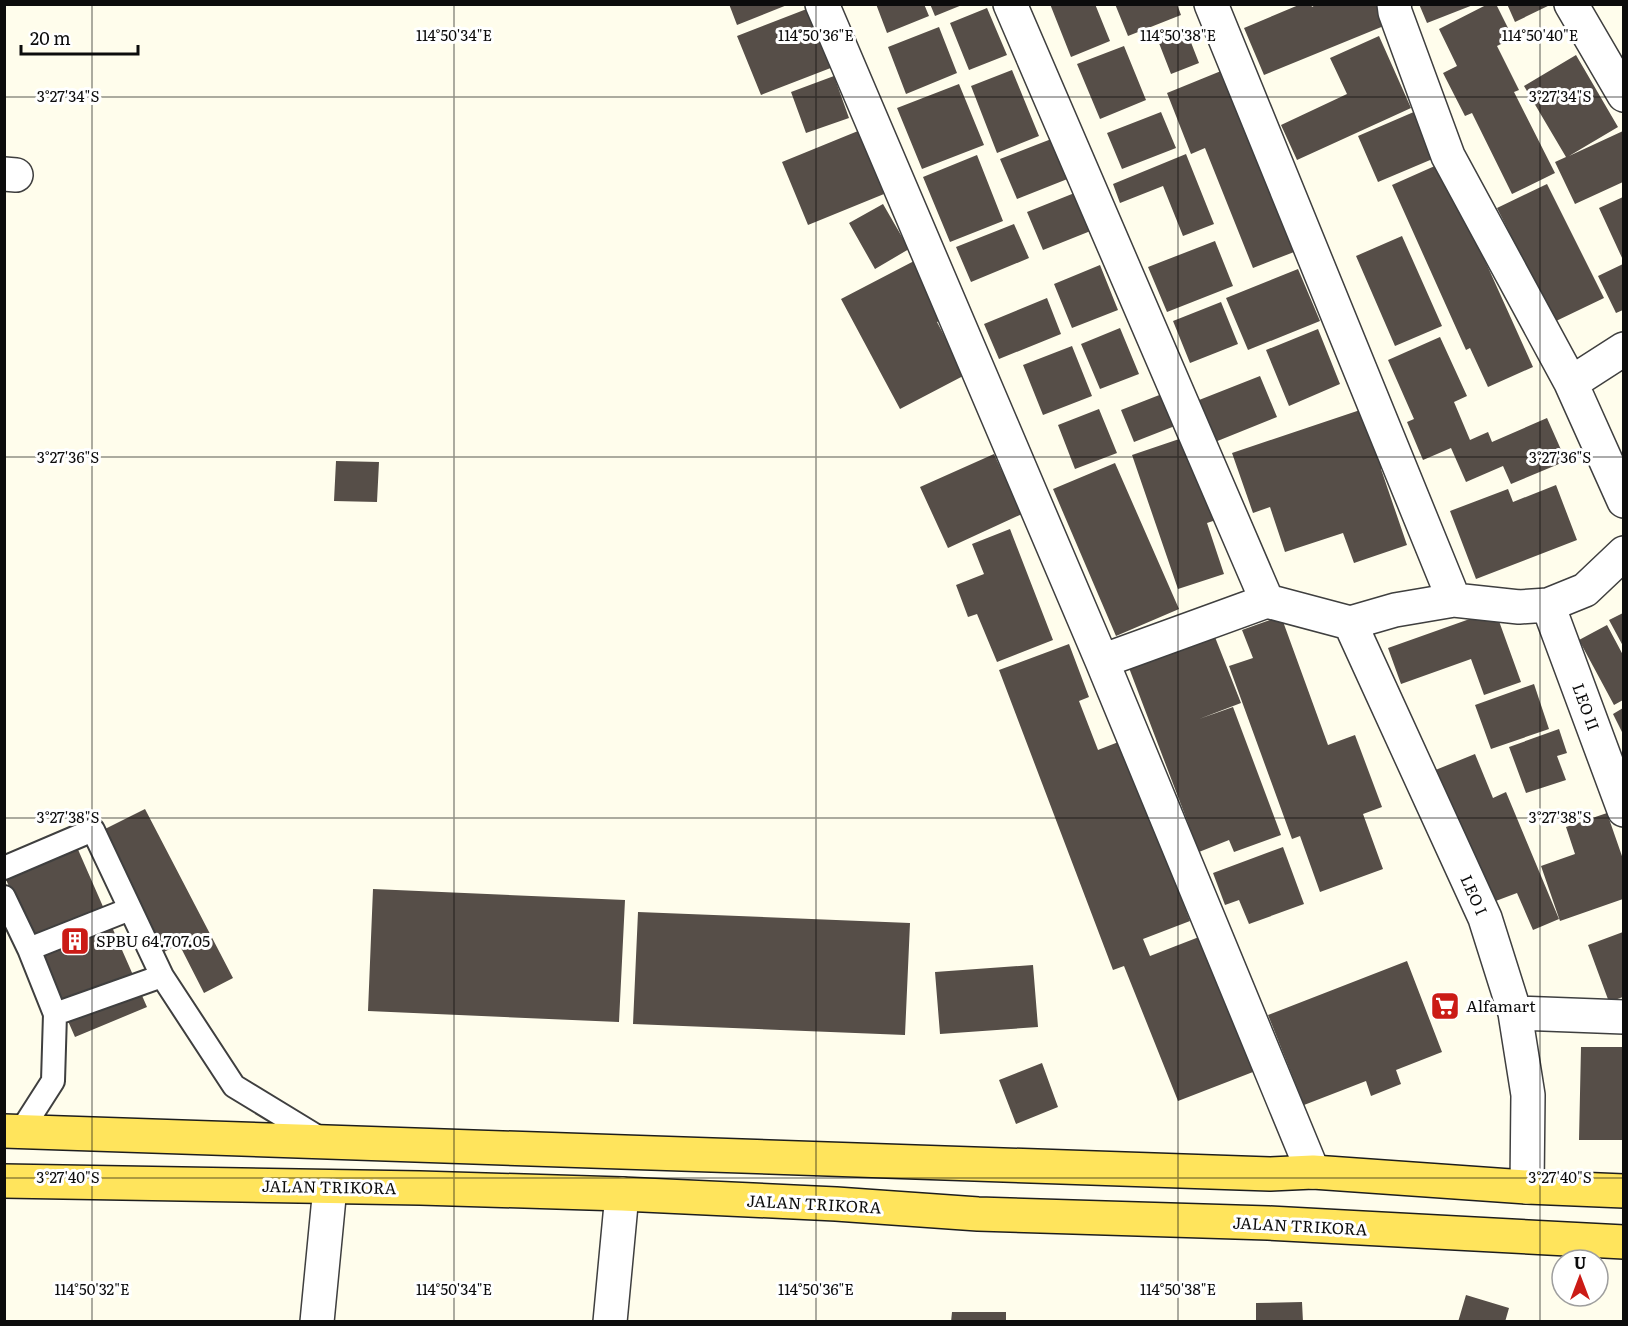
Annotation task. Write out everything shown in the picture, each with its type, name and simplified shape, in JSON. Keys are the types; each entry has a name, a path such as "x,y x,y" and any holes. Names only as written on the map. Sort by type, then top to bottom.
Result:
{"main road":[{"path":"13,1131 1270,1173 1313,1172 1527,1187 1623,1191"},
{"path":"1268,1223 1270,1173"},
{"name":"JALAN TRIKORA","path":"4,1181 622,1194 836,1204 978,1214 1268,1223 1623,1242"}],"street":[{"path":"822,4 1101,661 1313,1172"},
{"path":"1010,4 1267,601"},
{"path":"1211,4 1454,600"},
{"path":"1394,4 1448,156 1572,383 1623,501"},
{"path":"1572,4 1623,95"},
{"path":"1572,383 1623,349"},
{"path":"1101,661 1267,601 1350,623 1395,610 1454,600 1519,607 1548,605 1584,590 1623,553"},
{"name":"LEO II","path":"1548,605 1623,807"},
{"name":"LEO I","path":"1350,623 1485,918 1515,1013 1528,1095 1527,1187"},
{"path":"1515,1013 1623,1017"},
{"path":"316,1322 330,1187"},
{"path":"610,1322 622,1194"}],"lane":[{"path":"4,868 93,830 162,976 234,1086 325,1142"},
{"path":"4,897 29,949 55,1014 53,1081 13,1131"},
{"path":"29,949 130,909"},
{"path":"55,1014 162,976"}],"building":[{"path":"729,4 787,4 787,5 737,25"},
{"path":"876,4 924,4 929,16 887,33"},
{"path":"930,4 962,4 962,5 935,16"},
{"path":"1050,4 1095,4 1110,41 1071,57"},
{"path":"1115,4 1177,4 1181,15 1128,36"},
{"path":"1301,4 1311,4 1312,7 1317,4 1389,4 1396,21 1264,75 1244,28"},
{"path":"1419,4 1473,4 1473,5 1427,23"},
{"path":"1488,4 1496,4 1513,38 1497,46 1519,90 1514,92 1555,173 1512,194 1472,113 1465,116 1443,73 1457,66 1439,29"},
{"path":"1507,4 1552,4 1515,22"},
{"path":"817,5 841,64 761,95 737,36"},
{"path":"987,8 1007,55 969,70 950,23"},
{"path":"939,27 957,73 906,94 888,47"},
{"path":"1185,27 1199,63 1171,74 1157,38"},
{"path":"1379,36 1411,108 1297,160 1281,125 1347,94 1330,58"},
{"path":"1124,46 1146,100 1100,119 1077,64"},
{"path":"1576,55 1618,127 1569,156 1623,131 1623,182 1575,204 1555,162 1566,157 1524,86"},
{"path":"1012,70 1039,136 997,153 971,86"},
{"path":"1221,71 1294,252 1253,268 1205,148 1191,154 1167,93"},
{"path":"834,76 849,118 806,133 791,92"},
{"path":"959,84 984,145 922,169 897,108"},
{"path":"1423,108 1442,155 1378,182 1358,136"},
{"path":"1161,112 1176,148 1122,169 1107,133"},
{"path":"858,131 884,194 808,225 782,162"},
{"path":"1059,136 1075,176 1017,199 1000,159"},
{"path":"1186,154 1214,224 1183,236 1163,186 1120,203 1113,184"},
{"path":"977,155 1003,221 950,242 923,177"},
{"path":"1437,165 1455,205 1459,203 1533,367 1488,387 1470,348 1466,350 1392,185"},
{"path":"1547,184 1604,298 1554,322 1497,208"},
{"path":"1082,190 1098,228 1043,250 1027,212"},
{"path":"1623,197 1623,260 1599,208"},
{"path":"883,204 909,249 875,269 849,223"},
{"path":"1014,224 1029,258 971,282 956,247"},
{"path":"1402,236 1442,326 1395,346 1356,256"},
{"path":"1215,241 1233,286 1167,312 1148,267"},
{"path":"914,261 944,319 937,322 965,375 900,409 841,299"},
{"path":"1623,264 1623,310 1616,313 1598,276"},
{"path":"1100,265 1118,310 1072,328 1054,284"},
{"path":"1298,269 1320,321 1248,350 1226,298"},
{"path":"1047,298 1061,334 999,359 984,324"},
{"path":"1221,302 1238,344 1190,363 1173,321"},
{"path":"1120,328 1139,374 1100,389 1081,344"},
{"path":"1318,329 1340,384 1289,406 1266,350"},
{"path":"1440,337 1467,396 1454,402 1470,440 1488,432 1492,442 1547,418 1566,461 1511,484 1503,466 1466,482 1451,448 1423,460 1407,422 1414,419 1388,360"},
{"path":"1072,346 1092,396 1043,415 1023,365"},
{"path":"1260,376 1277,417 1210,444 1194,402"},
{"path":"1167,392 1180,424 1134,442 1121,410"},
{"path":"1372,406 1392,466 1381,469 1407,545 1354,563 1343,533 1285,552 1270,507 1253,513 1232,453"},
{"path":"1099,409 1117,453 1075,469 1058,425"},
{"path":"1191,435 1219,519 1207,523 1224,574 1178,589 1132,455"},
{"path":"994,454 1022,514 948,548 920,487"},
{"path":"336,461 379,462 377,502 334,501"},
{"path":"1115,463 1179,609 1116,636 1053,489"},
{"path":"1556,485 1577,540 1476,579 1450,511 1508,489 1513,502"},
{"path":"1010,529 1053,640 997,662 977,614 968,617 956,585 984,574 972,544"},
{"path":"1495,610 1521,682 1484,695 1471,659 1401,684 1388,648"},
{"path":"1623,613 1623,646 1609,620"},
{"path":"1281,616 1328,745 1355,735 1382,807 1363,814 1383,869 1320,892 1300,836 1292,839 1229,666 1253,658 1242,630"},
{"path":"1607,625 1623,655 1623,700 1614,705 1579,640"},
{"path":"1211,627 1241,703 1199,719 1233,707 1281,835 1234,852 1229,840 1199,852 1126,660"},
{"path":"1069,644 1089,697 1079,701 1098,750 1121,741 1190,921 1143,939 1150,956 1199,937 1253,1072 1178,1101 1124,966 1113,970 999,670"},
{"path":"1534,684 1549,729 1491,749 1475,705"},
{"path":"1623,708 1623,734 1613,714"},
{"path":"1559,729 1567,753 1557,756 1566,780 1526,793 1509,747"},
{"path":"1475,754 1493,798 1506,792 1559,919 1533,930 1517,893 1493,902 1428,773"},
{"path":"145,809 233,978 204,993 179,944 164,952 101,831"},
{"path":"1607,813 1623,859 1623,899 1560,921 1541,866 1575,854 1566,827"},
{"name":"SPBU 64.707.05","path":"69,829 147,1007 75,1037 4,875"},
{"path":"1283,847 1304,904 1249,924 1239,900 1225,905 1213,873"},
{"path":"373,889 625,900 619,1022 368,1011"},
{"path":"638,912 910,923 905,1035 633,1024"},
{"path":"1623,932 1623,997 1609,1002 1588,945"},
{"path":"1407,961 1442,1052 1396,1070 1401,1084 1371,1096 1366,1081 1304,1105 1268,1015"},
{"path":"1033,965 1038,1027 940,1034 935,972"},
{"path":"1581,1047 1623,1047 1623,1140 1579,1140"},
{"path":"1042,1063 1058,1107 1016,1124 999,1080"},
{"path":"1466,1295 1509,1308 1505,1322 1458,1322"},
{"path":"1302,1302 1303,1322 1256,1322 1256,1303"},
{"path":"952,1312 1006,1312 1006,1322 951,1322"}],"place":[{"name":"SPBU 64.707.05","path":"75,941"},
{"name":"Alfamart","path":"1445,1006"}]}
